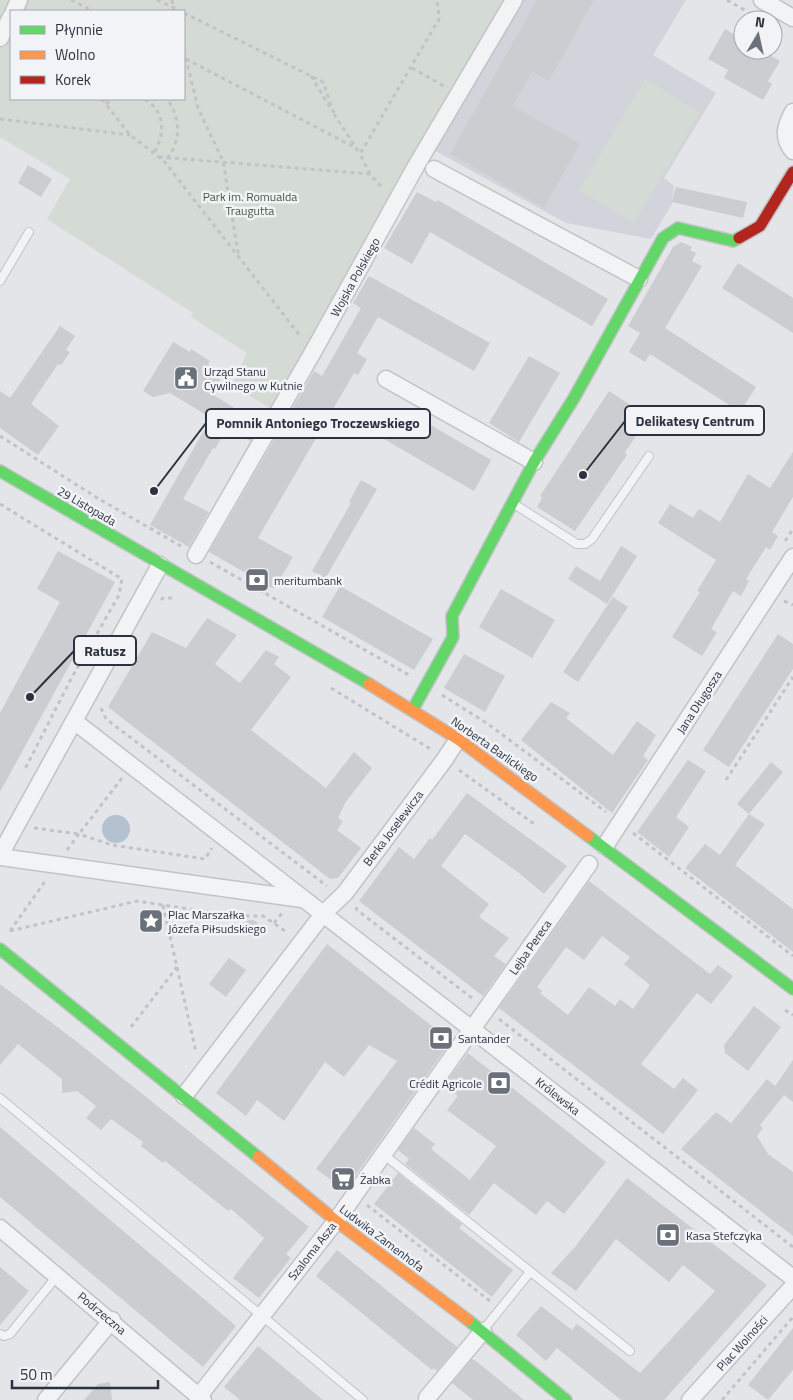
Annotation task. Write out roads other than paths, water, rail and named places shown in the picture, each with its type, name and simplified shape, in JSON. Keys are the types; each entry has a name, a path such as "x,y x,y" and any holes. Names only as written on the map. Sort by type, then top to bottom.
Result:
{"street":[{"name":"Wojska Polskiego","path":"196,555 458,94 514,0"},
{"path":"762,0 793,18"},
{"path":"0,38 10,19"},
{"path":"793,112 785,127 787,144 793,151"},
{"path":"434,169 639,279"},
{"path":"412,709 453,637 452,616 512,503 534,462 574,398 663,238 678,228 733,240 760,226 793,172"},
{"path":"386,379 534,462"},
{"name":"29 Listopada","path":"0,471 160,565"},
{"name":"Jana Długosza","path":"605,846 793,556"},
{"path":"160,565 0,856 304,899"},
{"name":"Norberta Barlickiego","path":"160,565 412,709 458,739 605,846 793,989"},
{"path":"0,949 184,1096 323,914 74,721"},
{"name":"Berka Joselewicza","path":"323,914 345,892 446,759 458,739"},
{"name":"Lejba Pereca","path":"472,1030 589,864"},
{"name":"Królewska","path":"323,914 792,1278"},
{"name":"Szaloma Asza","path":"201,1398 336,1221 472,1030"},
{"name":"Ludwika Zamenhofa","path":"184,1096 336,1221 483,1331 566,1400"},
{"name":"Podrzeczna","path":"0,1228 112,1320 201,1398"},
{"name":"Plac Wolności","path":"690,1400 792,1278"},
{"path":"46,1400 112,1320"},
{"path":"427,1398 483,1331"}],"lane":[{"path":"0,281 29,232"},
{"path":"512,503 577,544 585,544 592,539 649,456"},
{"path":"0,1098 363,1400"},
{"path":"383,1154 630,1352"},
{"path":"483,1331 530,1272"},
{"path":"0,1334 4,1336 10,1334 57,1276"}],"water":[{"path":"116,815 126,819 130,829 126,839 116,843 106,839 102,829 106,819"}],"place":[{"name":"Urząd Stanu Cywilnego w Kutnie","path":"186,378"},
{"name":"Delikatesy Centrum","path":"583,475"},
{"name":"Pomnik Antoniego Troczewskiego","path":"154,491"},
{"name":"meritumbank","path":"257,580"},
{"name":"Ratusz","path":"30,697"},
{"name":"Plac Marszałka Józefa Piłsudskiego","path":"151,921"},
{"name":"Santander","path":"441,1038"},
{"name":"Crédit Agricole","path":"499,1083"},
{"name":"Żabka","path":"343,1179"},
{"name":"Kasa Stefczyka","path":"668,1235"}],"park label":[{"name":"Park im. Romualda Traugutta","path":"250,203"}]}
